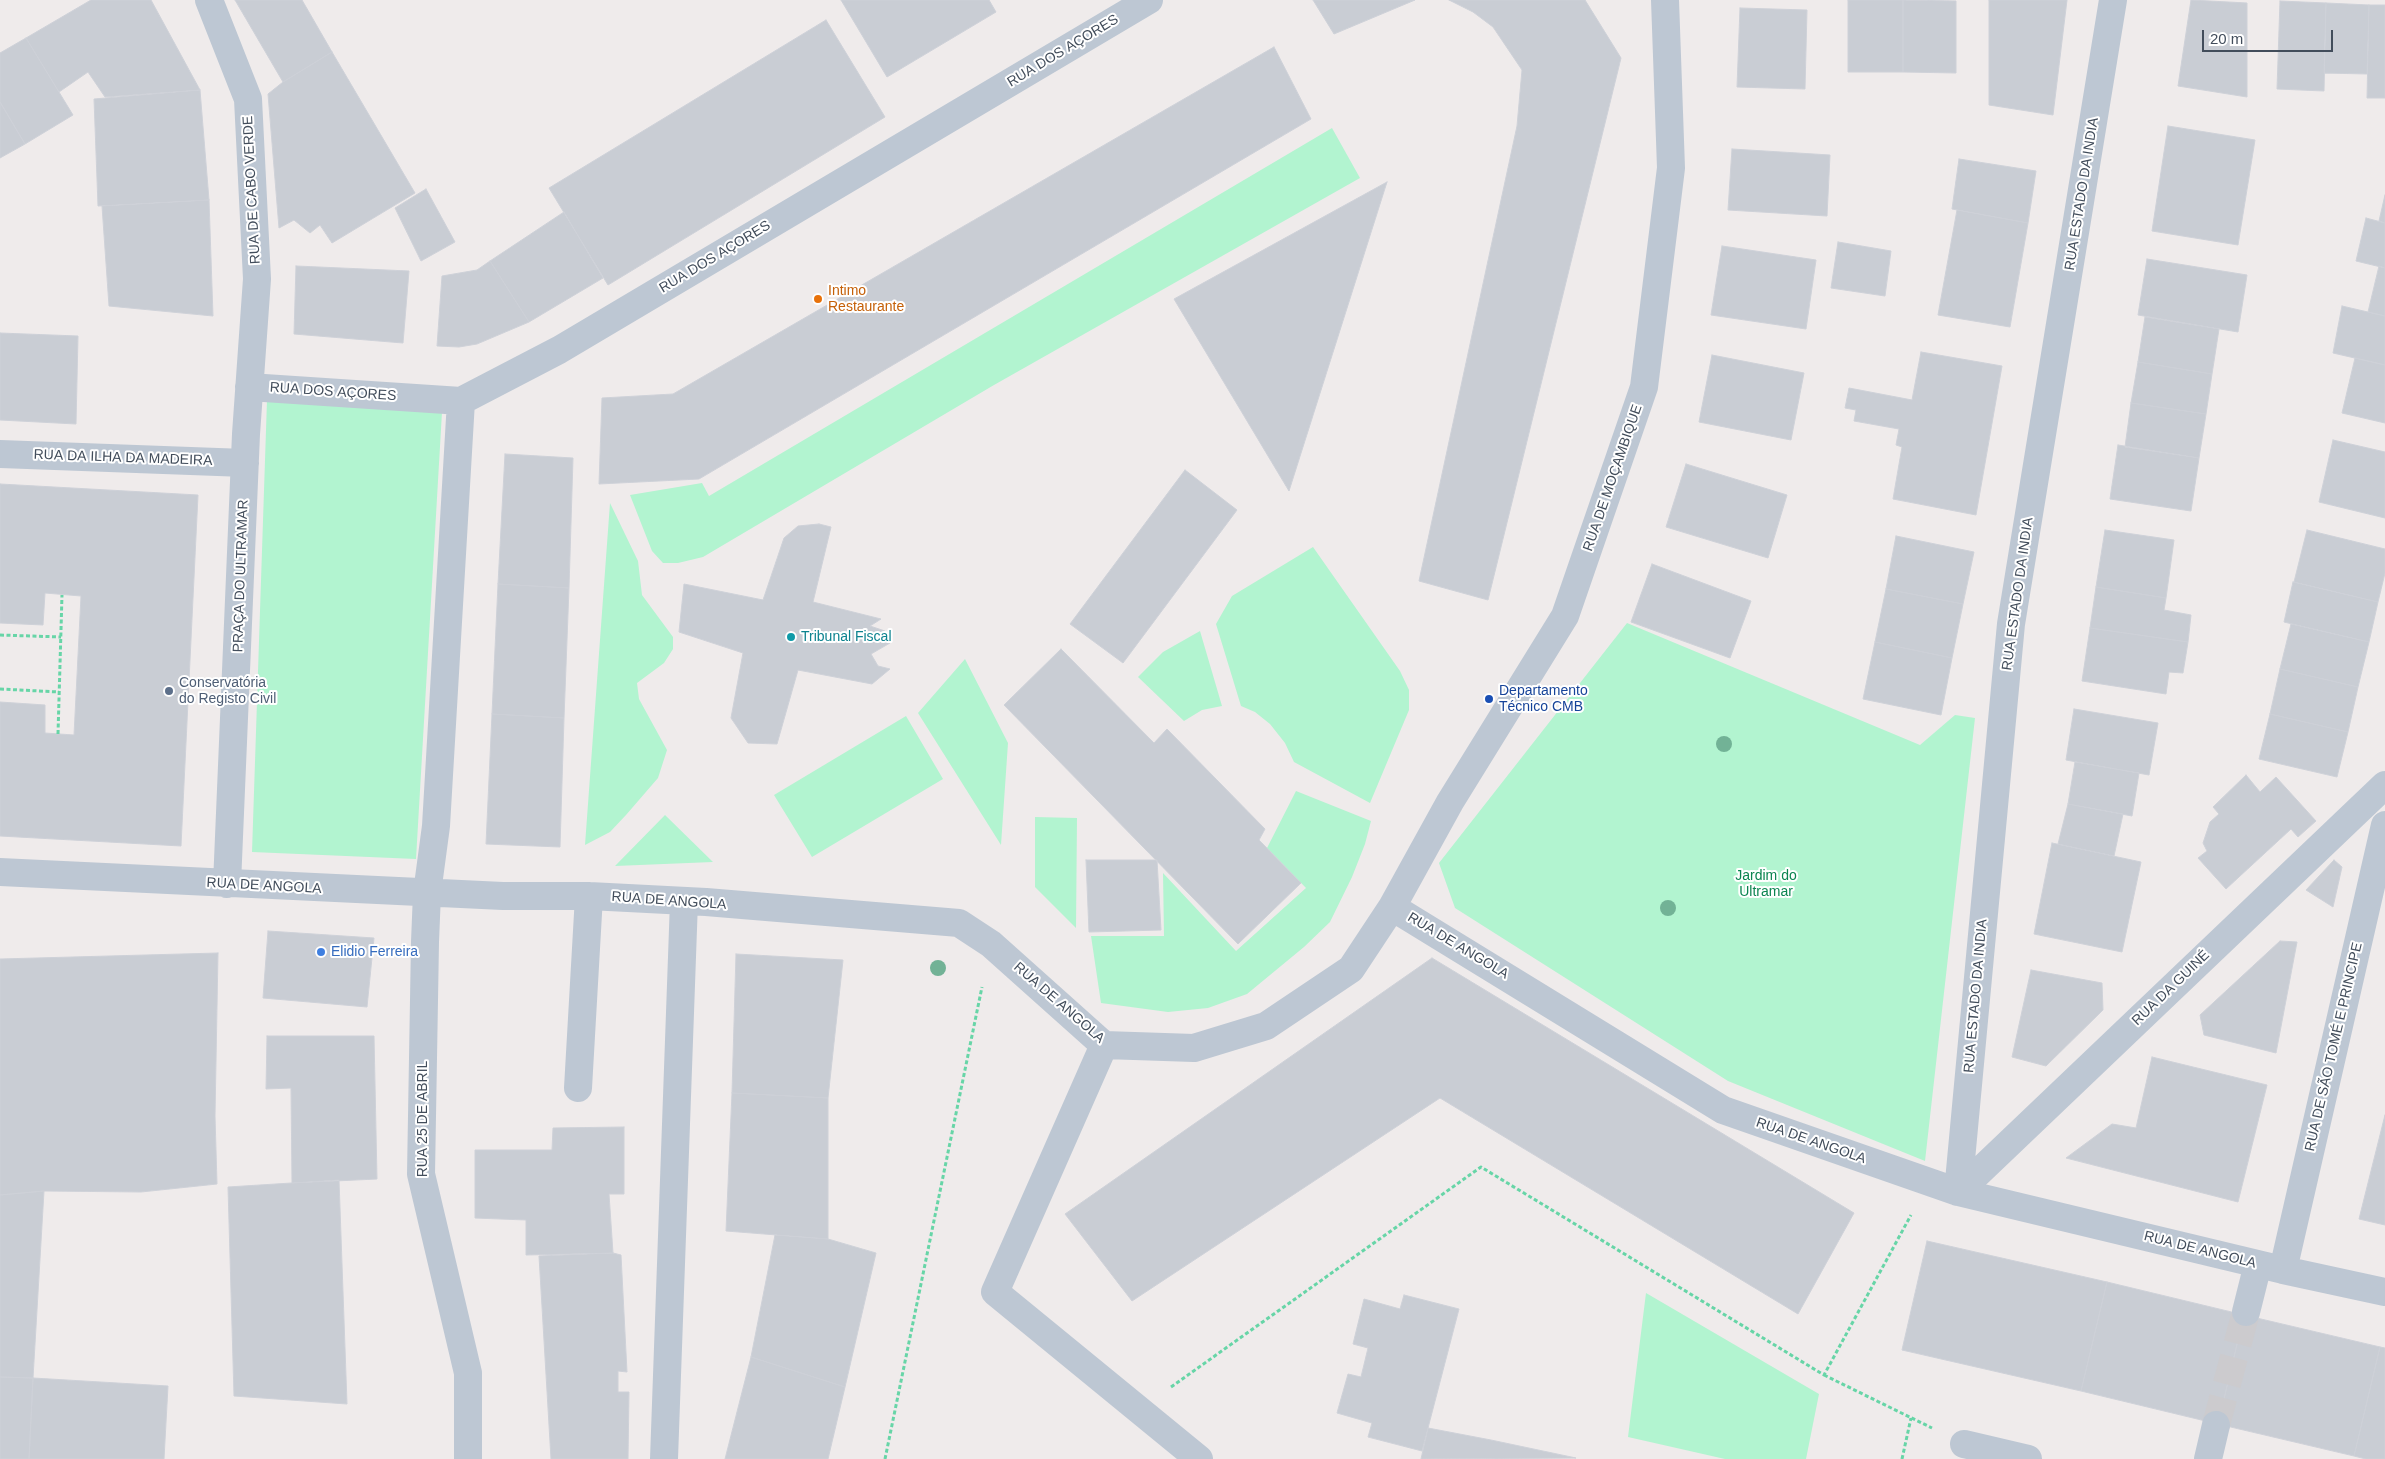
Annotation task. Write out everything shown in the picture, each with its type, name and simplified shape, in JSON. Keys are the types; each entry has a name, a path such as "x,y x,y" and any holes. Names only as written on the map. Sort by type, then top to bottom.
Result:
{"street":[{"name":"RUA DE CABO VERDE","path":"209,0 248,99 257,279 249,387"},
{"name":"RUA DOS AÇORES","path":"249,387 461,400 559,350 1149,0"},
{"name":"RUA DE MOÇAMBIQUE","path":"1392,907 1450,802 1565,616 1644,387 1671,168 1665,0"},
{"name":"RUA ESTADO DA INDIA","path":"1958,1192 2011,624 2113,0"},
{"name":"PRAÇA DO ULTRAMAR","path":"227,884 249,387"},
{"path":"427,893 436,826 461,400"},
{"name":"RUA DA ILHA DA MADEIRA","path":"0,454 245,462"},
{"name":"RUA DA GUINÉ","path":"1958,1192 2385,785"},
{"name":"RUA DE SÃO TOMÉ E PRINCIPE","path":"2246,1312 2271,1267 2385,824"},
{"name":"RUA DE ANGOLA","path":"0,872 427,893 504,896 589,896 684,901 959,923 991,944 1104,1045 1194,1048 1266,1026 1351,969 1392,907 1723,1110 1958,1192 2271,1267 2385,1292"},
{"name":"RUA 25 DE ABRIL","path":"427,893 421,1174 468,1373 468,1459"},
{"path":"578,1088 589,896"},
{"path":"664,1459 684,901"},
{"path":"1104,1045 995,1292 1138,1411 1186,1454"},
{"path":"2208,1459 2216,1425"},
{"path":"1964,1444 2028,1459"}],"path":[{"path":"58,734 62,595"},
{"path":"0,635 61,637"},
{"path":"0,689 59,692"},
{"path":"885,1459 991,944"},
{"path":"1138,1411 1481,1167 1824,1376 1964,1444"},
{"path":"1824,1376 1929,1182"},
{"path":"1902,1459 1912,1418"}],"green space":[{"path":"1332,128 1360,178 994,385 703,557 678,563 663,563 652,551 630,495 702,483 709,496"},
{"path":"267,400 442,412 416,859 252,852"},
{"path":"610,503 638,561 642,595 673,637 673,649 664,663 637,683 639,699 667,750 658,778 610,832 585,845"},
{"path":"1313,547 1400,671 1409,690 1409,710 1370,803 1294,762 1285,743 1270,724 1255,712 1241,706 1216,624 1232,596"},
{"name":"Jardim do Ultramar","path":"1627,623 1920,745 1955,715 1975,718 1925,1161 1728,1081 1455,908 1439,863"},
{"path":"1200,631 1222,706 1202,710 1184,721 1138,677 1163,652"},
{"path":"965,659 1008,743 1001,845 918,713"},
{"path":"906,716 943,779 812,857 774,795"},
{"path":"1296,791 1371,821 1365,844 1352,877 1330,922 1304,947 1247,994 1208,1008 1168,1012 1101,1003 1091,936 1164,936 1163,873 1236,951 1306,888 1267,848"},
{"path":"665,815 713,862 615,866"},
{"path":"1035,817 1077,818 1076,928 1035,887"},
{"path":"1646,1293 1819,1394 1806,1459 1725,1459 1628,1437"}],"building":[{"path":"91,0 151,0 200,90 105,97 88,72 59,92 26,38"},
{"path":"235,0 302,0 332,52 283,82"},
{"path":"841,0 989,0 996,12 887,77"},
{"path":"1313,0 1415,0 1334,34"},
{"path":"1449,0 1585,0 1621,58 1488,600 1419,581 1517,126 1522,70 1493,27 1473,12"},
{"path":"1848,0 1903,0 1903,72 1848,72"},
{"path":"1903,0 1956,1 1956,73 1903,72"},
{"path":"1989,0 2067,0 2053,115 1989,105"},
{"path":"2191,0 2247,3 2247,97 2178,86"},
{"path":"2280,1 2326,3 2324,91 2277,89"},
{"path":"2326,3 2369,5 2367,74 2324,73"},
{"path":"2369,5 2385,5 2385,98 2367,98"},
{"path":"1740,8 1807,10 1805,89 1737,87"},
{"path":"826,20 885,117 608,285 549,188"},
{"path":"26,38 73,115 25,144 0,102 0,53"},
{"path":"1274,47 1311,119 699,479 599,484 602,398 673,394"},
{"path":"332,52 415,193 332,243 320,225 310,233 294,220 279,228 268,94 283,82"},
{"path":"200,90 209,200 98,206 94,99"},
{"path":"0,102 25,144 0,158"},
{"path":"2168,126 2255,140 2238,245 2152,231"},
{"path":"1732,149 1830,155 1827,216 1728,210"},
{"path":"1959,159 2036,171 2028,223 1952,209"},
{"path":"1387,182 1289,491 1174,299"},
{"path":"426,189 455,242 421,261 395,208"},
{"path":"2385,195 2385,223 2379,221"},
{"path":"209,200 213,316 109,306 102,206"},
{"path":"1957,210 2028,223 2010,327 1938,315"},
{"path":"564,212 603,278 529,322 490,261"},
{"path":"2366,218 2385,223 2385,268 2356,261"},
{"path":"1838,242 1891,251 1885,296 1831,288"},
{"path":"1722,246 1816,260 1806,329 1711,315"},
{"path":"2147,259 2247,275 2238,332 2138,315"},
{"path":"490,261 529,322 477,344 459,347 437,346 442,276 477,270"},
{"path":"296,266 409,271 403,343 294,334"},
{"path":"2379,266 2385,268 2385,316 2368,312"},
{"path":"2342,306 2385,316 2385,365 2333,353"},
{"path":"2145,317 2219,329 2212,374 2138,362"},
{"path":"0,333 78,336 76,424 0,420"},
{"path":"1921,352 2002,366 1976,515 1893,499 1902,447 1896,445 1899,429 1854,421 1856,410 1845,408 1849,388 1912,400"},
{"path":"1712,355 1804,373 1791,440 1699,422"},
{"path":"2355,358 2385,365 2385,423 2342,413"},
{"path":"2138,362 2212,374 2206,414 2131,403"},
{"path":"2131,403 2206,414 2199,458 2125,447"},
{"path":"2333,440 2385,452 2385,518 2319,502"},
{"path":"2118,445 2199,458 2191,511 2110,499"},
{"path":"505,454 573,458 569,588 498,584"},
{"path":"1686,464 1787,495 1768,558 1666,527"},
{"path":"1185,470 1237,510 1123,663 1070,624"},
{"path":"0,484 198,495 181,846 0,836 0,702 45,705 45,733 74,735 81,596 45,593 43,625 0,623"},
{"name":"Tribunal Fiscal","path":"819,524 831,527 813,602 881,619 870,626 885,631 890,643 871,654 878,666 890,669 872,684 798,670 777,744 748,743 731,718 743,653 679,632 684,584 763,600 784,538 798,526"},
{"path":"2105,530 2174,540 2166,598 2096,587"},
{"path":"2307,530 2385,549 2385,573 2378,602 2294,582"},
{"path":"1896,536 1974,552 1963,604 1886,589"},
{"path":"1652,564 1751,601 1730,658 1631,622"},
{"path":"2293,582 2378,602 2369,642 2284,622"},
{"path":"498,584 569,588 564,718 492,714"},
{"path":"2096,587 2166,598 2164,610 2191,615 2188,642 2090,628"},
{"path":"1886,589 1963,604 1952,658 1875,642"},
{"path":"2291,624 2369,642 2358,687 2280,669"},
{"path":"2090,628 2188,642 2183,673 2169,672 2166,694 2082,681"},
{"path":"1875,642 1952,658 1941,715 1863,699"},
{"path":"1061,649 1154,743 1167,729 1265,829 1259,840 1301,883 1238,944 1004,705"},
{"path":"2280,669 2358,687 2348,732 2270,714"},
{"path":"2074,709 2158,723 2149,775 2066,760"},
{"path":"492,714 564,718 560,847 486,844"},
{"path":"2270,714 2348,732 2337,777 2259,759"},
{"path":"2075,762 2139,773 2132,816 2068,804"},
{"path":"2246,775 2260,792 2276,777 2316,821 2298,837 2291,829 2226,889 2198,858 2207,851 2203,843 2210,822 2219,814 2213,807"},
{"path":"2068,804 2123,814 2114,856 2058,844"},
{"path":"2052,843 2141,862 2122,952 2034,934"},
{"path":"1086,860 1157,860 1161,930 1089,932"},
{"path":"2334,860 2342,867 2333,907 2306,890"},
{"path":"268,931 374,938 367,1007 263,998"},
{"path":"2280,941 2297,942 2276,1053 2204,1035 2200,1015"},
{"path":"218,953 215,1116 217,1184 141,1192 44,1191 0,1195 0,959"},
{"path":"736,954 843,960 828,1098 732,1093"},
{"path":"1432,958 1854,1213 1798,1314 1440,1098 1132,1301 1065,1214"},
{"path":"2031,970 2102,983 2103,1010 2046,1066 2012,1057"},
{"path":"267,1036 374,1036 377,1179 292,1183 291,1088 266,1089"},
{"path":"2152,1057 2267,1085 2238,1202 2066,1158 2112,1124 2136,1128"},
{"path":"732,1093 828,1098 828,1239 726,1231"},
{"path":"2385,1115 2385,1225 2359,1219"},
{"path":"624,1127 624,1194 609,1194 613,1253 526,1255 526,1220 475,1218 475,1150 552,1150 553,1128"},
{"path":"339,1180 347,1404 234,1396 228,1187"},
{"path":"44,1191 33,1378 0,1377 0,1195"},
{"path":"775,1235 828,1239 876,1253 845,1387 751,1357"},
{"path":"1927,1241 2107,1282 2081,1391 1902,1350"},
{"path":"613,1253 621,1255 627,1372 618,1371 618,1392 629,1392 628,1459 551,1459 539,1256"},
{"path":"2107,1282 2244,1315 2218,1424 2081,1391"},
{"path":"1404,1295 1459,1309 1422,1451 1368,1437 1372,1423 1337,1413 1348,1374 1361,1377 1368,1348 1353,1344 1364,1299 1400,1309"},
{"path":"2244,1315 2380,1347 2354,1456 2218,1424"},
{"path":"2380,1347 2385,1348 2385,1459 2366,1459 2354,1456"},
{"path":"751,1357 845,1387 828,1459 725,1459"},
{"path":"0,1377 33,1378 29,1459 0,1459"},
{"path":"33,1378 168,1386 164,1459 29,1459"},
{"path":"1428,1428 1491,1440 1576,1458 1421,1459"}],"tunnel":[{"path":"2216,1425 2246,1312"}],"place":[{"name":"Intimo Restaurante","path":"818,299"},
{"name":"Tribunal Fiscal","path":"791,637"},
{"name":"Conservatória do Registo Civil","path":"169,691"},
{"name":"Departamento Técnico CMB","path":"1489,699"},
{"name":"Elidio Ferreira","path":"321,952"}]}
